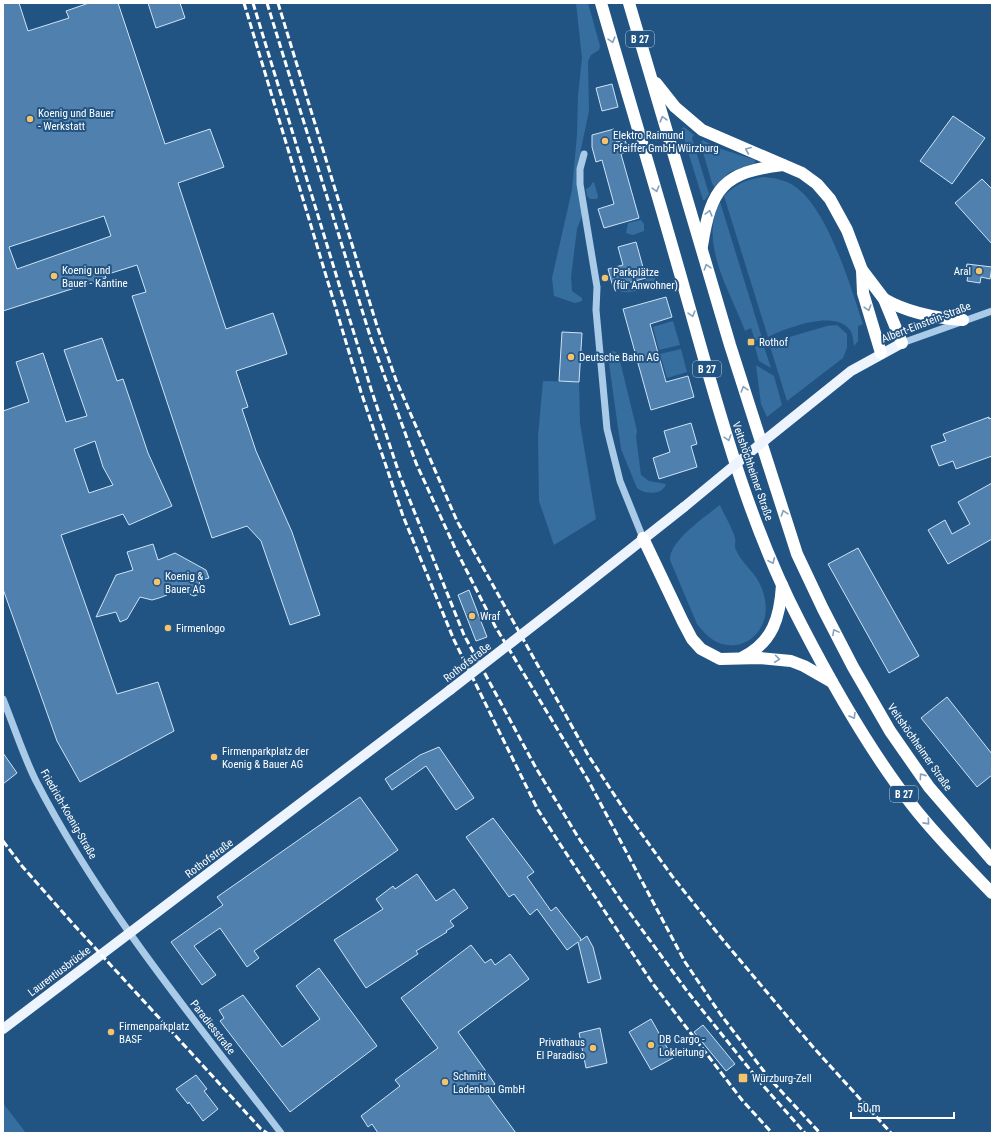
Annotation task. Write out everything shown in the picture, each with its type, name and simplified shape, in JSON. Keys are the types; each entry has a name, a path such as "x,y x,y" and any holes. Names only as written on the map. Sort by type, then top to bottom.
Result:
{"highway":[{"name":"Veitshöchheimer Straße","path":"601,3 733,455 761,534 800,623 872,748 912,806 992,893"},
{"name":"Veitshöchheimer Straße","path":"629,3 702,251 797,554 853,667 890,731 929,787 992,860"},
{"path":"650,76 675,107 696,125 717,138 802,173 817,184 830,199 847,230 862,270 864,293 881,353"},
{"path":"702,251 711,203 718,192 729,180 751,170 784,165"},
{"path":"862,270 884,299 902,343"},
{"path":"884,299 895,306 927,316 963,320"},
{"path":"643,538 657,570 692,639 709,655 720,659 760,658 791,662 804,666 833,682"},
{"path":"739,659 761,646 772,631 779,615 782,582"}],"main road":[{"name":"Albert-Einstein-Straße","path":"812,400 851,371 881,353 902,343"},
{"name":"Rothofstraße","path":"129,933 450,690 570,597 684,507 812,400"},
{"name":"Laurentiusbrücke","path":"3,1029 129,933"}],"street":[{"path":"584,154 580,169 580,184 598,287 596,310 606,422 611,449 620,481 643,538"},
{"name":"Albert-Einstein-Straße","path":"902,343 963,320 992,311"},
{"name":"Friedrich-Koenig-Straße","path":"3,699 35,779 109,905 129,933"},
{"name":"Paradiesstraße","path":"129,933 153,968 281,1133"}],"shaded area":[{"path":"576,3 588,3 600,46 599,50 591,55 588,61 589,111 577,168 582,216 577,229 571,277 572,291 582,298 582,301 575,303 554,296 552,278 572,190 577,135 578,95 582,58"},
{"path":"684,127 694,135 692,138 709,194 705,200 703,200 681,129"},
{"path":"703,140 715,147 755,160 755,163 730,172 714,187 700,142"},
{"path":"763,177 781,180 797,188 808,199 819,214 829,232 845,270 863,324 858,326 858,341 854,346 850,330 842,324 832,321 810,322 786,329 768,337 724,196 733,188 742,183"},
{"path":"594,182 598,196 597,199 590,199 587,196 586,189"},
{"path":"720,202 762,338 755,341 751,328 745,331 719,268 713,234 714,218"},
{"path":"641,220 644,224 644,231 633,235 626,233 628,223"},
{"path":"654,277 657,282 650,286 628,292 620,291 621,289 644,285 646,279"},
{"path":"673,321 680,345 659,350 653,327"},
{"path":"837,325 847,334 847,348 843,358 787,401 769,343 827,326"},
{"path":"763,344 771,368 759,361 755,347"},
{"path":"681,349 687,372 667,378 660,354"},
{"path":"613,351 616,352 619,357 637,431 636,437 641,475 649,481 666,484 664,488 658,492 649,493 637,488 621,449 608,356 608,353"},
{"path":"756,365 774,376 782,405 767,417 761,404"},
{"path":"543,381 579,382 580,423 596,519 554,545 539,501 538,436"},
{"path":"720,505 734,534 735,549 757,578 763,592 766,607 760,629 749,640 735,645 718,643 709,637 697,624 670,560 671,553 675,545 682,537"},
{"path":"3,1103 26,1133 3,1133"}],"building":[{"path":"3,3 19,3 28,31 69,18 66,11 89,3 118,3 165,144 210,129 224,167 178,183 226,329 273,313 287,354 236,371 248,407 242,409 256,451 292,532 320,615 290,625 261,541 247,526 212,538 132,296 146,292 137,265 105,275 106,278 3,311","holes":["104,216 111,236 17,269 9,247"]},
{"path":"148,3 180,3 185,18 156,28"},
{"path":"612,84 618,107 602,111 596,88"},
{"path":"953,116 985,138 952,184 920,161"},
{"path":"614,129 617,142 625,140 629,151 621,154 639,218 604,228 598,209 614,204 602,160 596,162 592,147 592,135"},
{"path":"982,179 992,189 992,244 955,203"},
{"path":"636,242 646,278 613,287 608,269 623,265 618,247"},
{"name":"Aral","path":"967,264 992,267 990,279 981,277 980,283 967,281 968,275 965,274"},
{"path":"666,297 672,317 650,324 666,382 688,376 694,397 651,410 623,309"},
{"name":"Deutsche Bahn AG","path":"562,332 582,333 579,382 559,381"},
{"path":"102,338 117,381 123,379 148,453 172,506 129,525 123,514 61,535 117,694 158,682 174,731 80,782 57,741 3,589 3,411 29,402 16,362 43,353 66,422 87,416 64,350","holes":["95,441 103,467 113,485 89,493 74,449"]},
{"path":"989,417 989,419 992,418 992,456 956,469 953,461 939,466 931,446 946,441 943,434"},
{"path":"691,423 697,444 691,446 697,467 659,479 653,458 670,452 664,431"},
{"path":"992,483 992,539 948,564 928,530 945,520 952,534 970,524 958,502"},
{"name":"Koenig & Bauer AG","path":"153,544 158,560 175,553 206,570 209,578 199,581 202,593 194,596 172,586 167,595 159,598 152,600 140,597 127,619 120,622 116,612 96,617 116,575 133,570 127,552"},
{"path":"858,548 919,656 889,673 828,564"},
{"name":"Wraf","path":"469,590 487,637 476,641 458,595"},
{"path":"947,697 992,754 992,775 977,787 921,718"},
{"path":"439,747 474,798 456,810 426,766 392,790 385,779 420,755"},
{"path":"3,753 17,773 3,784"},
{"path":"360,797 398,850 254,951 259,958 247,967 220,928 194,946 216,975 202,985 171,942 223,905 217,897"},
{"path":"493,818 534,872 527,877 551,911 556,907 581,939 580,941 587,936 593,947 601,979 588,983 578,942 567,950 537,909 530,915 514,894 509,897 466,837"},
{"path":"417,874 436,901 454,889 468,908 450,921 454,926 446,931 447,932 416,951 418,954 366,988 334,940 383,909 376,899 393,886 395,889"},
{"path":"471,945 485,963 491,959 495,965 510,954 529,979 458,1032 495,1084 485,1091 516,1133 378,1133 372,1124 368,1127 361,1116 400,1086 395,1080 438,1048 401,998"},
{"path":"319,968 377,1046 290,1112 220,1021 224,1018 219,1010 243,995 282,1047 320,1019 296,986"},
{"name":"DB Cargo - Lokleitung","path":"651,1019 673,1058 651,1070 629,1032"},
{"path":"703,1025 735,1064 726,1071 694,1032"},
{"name":"Privathaus El Paradiso","path":"600,1028 607,1063 586,1068 579,1033"},
{"path":"196,1075 207,1089 204,1091 218,1109 203,1121 189,1102 188,1104 176,1089"}],"railway":[{"path":"244,3 361,392 403,516 454,640 538,810 653,984 742,1100 772,1133"},
{"path":"253,3 371,389 400,476 464,635 536,768 578,837 624,905 687,991 760,1082 805,1133"},
{"path":"267,3 371,339 416,463 455,548 495,626 588,780 685,962 721,1015 769,1078 820,1133"},
{"path":"278,3 377,326 396,380 457,521 588,755 625,811 672,876 723,940 813,1047 891,1133"},
{"path":"3,841 22,866 74,925 261,1129 267,1133"}],"place":[{"name":"Koenig und Bauer - Werkstatt","path":"30,119"},
{"name":"Elektro Raimund Pfeiffer GmbH Würzburg","path":"605,141"},
{"name":"Aral","path":"979,271"},
{"name":"Koenig und Bauer - Kantine","path":"54,276"},
{"name":"Parkplätze (für Anwohner)","path":"605,278"},
{"name":"Rothof","path":"751,342"},
{"name":"Deutsche Bahn AG","path":"571,357"},
{"name":"Koenig & Bauer AG","path":"157,582"},
{"name":"Wraf","path":"472,616"},
{"name":"Firmenlogo","path":"168,628"},
{"name":"Firmenparkplatz der Koenig & Bauer AG","path":"214,757"},
{"name":"Firmenparkplatz BASF","path":"111,1032"},
{"name":"DB Cargo - Lokleitung","path":"651,1045"},
{"name":"Privathaus El Paradiso","path":"593,1048"},
{"name":"Würzburg-Zell","path":"743,1078"},
{"name":"Schmitt Ladenbau GmbH","path":"445,1082"}]}
